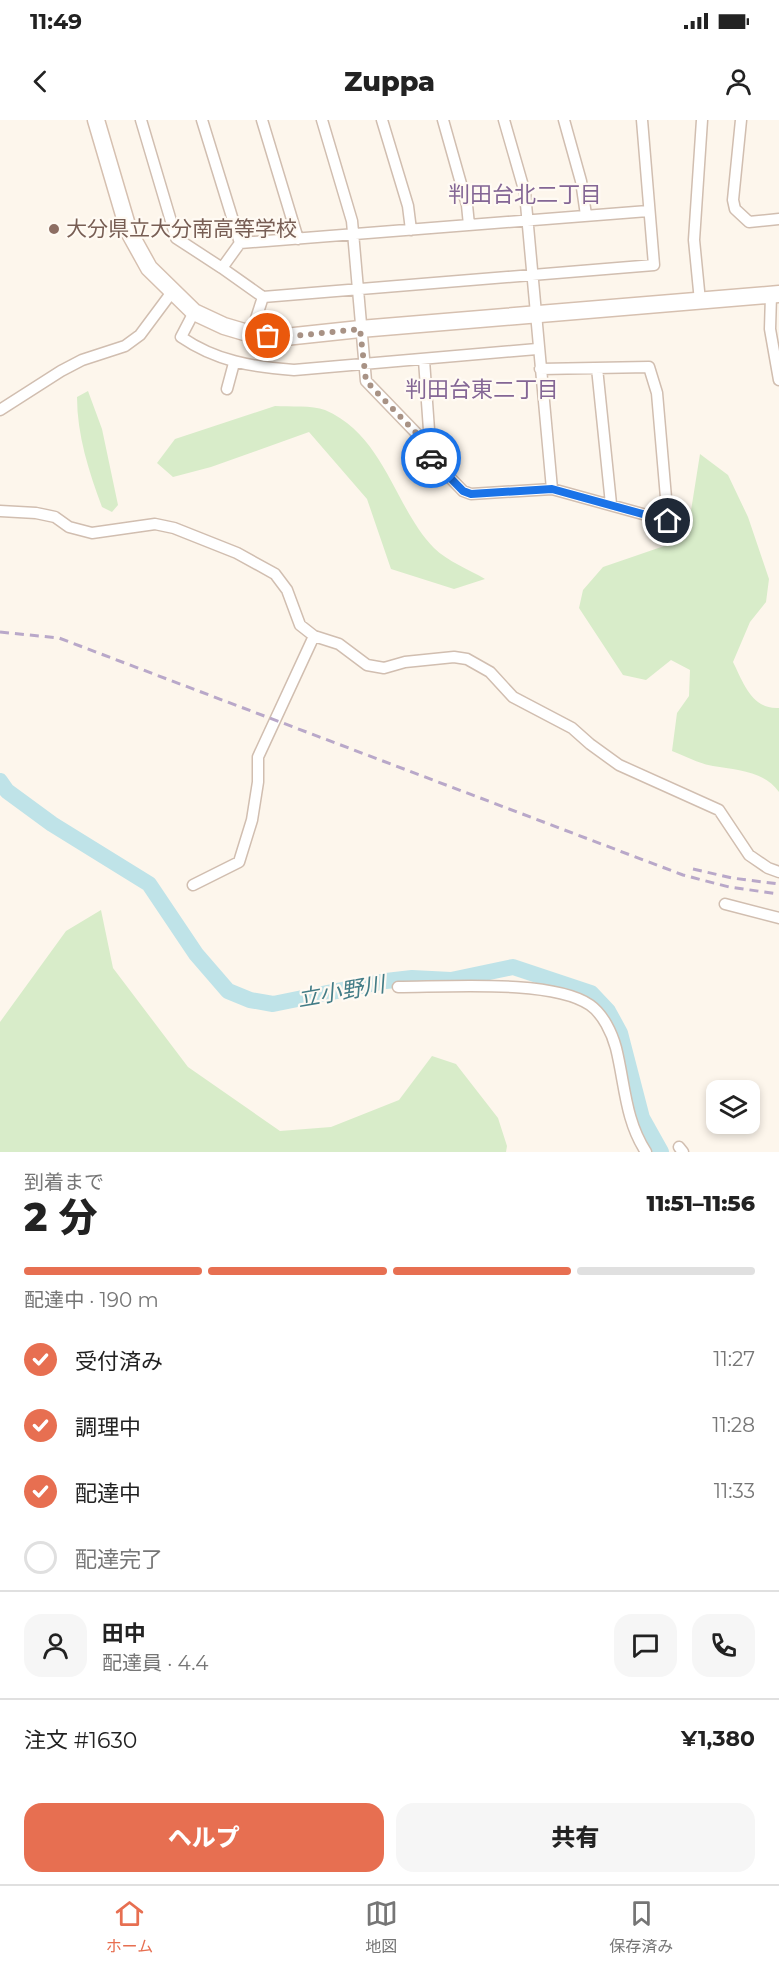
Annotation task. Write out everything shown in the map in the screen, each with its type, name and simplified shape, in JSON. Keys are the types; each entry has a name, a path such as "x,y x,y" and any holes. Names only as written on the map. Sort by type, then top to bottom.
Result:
{"street":[{"path":"96,120 129,232 149,268 194,312 224,326 251,334 285,337 775,295 770,329 779,380"},
{"path":"141,120 176,238 263,297 654,265 642,120"},
{"path":"202,120 240,243"},
{"path":"262,120 298,239"},
{"path":"322,120 354,235 366,381 420,437 429,440"},
{"path":"382,120 408,206 411,230"},
{"path":"443,120 467,205 469,225"},
{"path":"504,120 525,193 531,275 537,314 537,349 552,489"},
{"path":"564,120 581,181 586,215"},
{"path":"700,302 694,240 702,120"},
{"path":"741,120 733,200 735,209 749,222 779,219"},
{"path":"240,243 648,211"},
{"path":"222,268 240,243"},
{"path":"0,410 82,360 125,346 152,323 172,292"},
{"path":"251,334 263,297"},
{"path":"194,312 181,337 234,363 294,370 537,349"},
{"path":"424,360 431,458 463,491 471,494 552,489 668,521 657,393 649,367 540,369"},
{"path":"227,389 234,363"},
{"path":"597,368 610,504"},
{"path":"0,511 36,513 55,517 69,527 92,533 155,524 174,528 237,553 275,574 287,590 300,625 314,636 339,644 367,665 384,668 405,662 454,657 467,659 490,672 513,697 572,728 619,765 718,810 749,855 768,868 779,872"},
{"path":"193,885 239,862 252,820 258,782 258,757 314,636"},
{"path":"725,904 779,918"},
{"path":"398,987 542,989 569,995 591,1006 601,1016 616,1048 630,1117 646,1152"}],"green space":[{"path":"88,391 102,429 118,505 112,512 102,507 81,439 77,397"},
{"path":"275,406 320,408 345,422 362,437 375,454 420,531 434,548 485,579 454,589 391,569 367,499 309,432 211,467 173,477 157,463 175,439"},
{"path":"700,454 728,475 748,517 769,579 766,602 750,622 733,662 755,700 770,707 779,708 779,792 773,785 758,776 740,770 708,765 672,751 677,713 689,696 690,670 671,660 646,680 623,675 579,608 583,590 603,567 670,544 690,517"},
{"path":"101,910 113,968 188,1067 280,1131 331,1127 399,1100 432,1056 456,1064 498,1118 507,1146 506,1152 0,1152 0,1022 66,931"}],"waterway":[{"name":"立小野川","path":"0,781 7,791 52,824 149,884 196,954 228,991 250,1000 273,1004 386,981 412,978 451,980 513,967 591,993 608,1011 620,1033 642,1118 661,1152"}],"railway":[{"path":"0,632 59,638 683,875 729,887 779,894"},
{"path":"693,869 732,878 779,884"}],"way so far":[{"path":"268,336 285,337 360,329 366,381 420,437 429,440 431,458"}],"place":[{"name":"大分県立大分南高等学校","path":"54,229"}],"district":[{"name":"判田台北二丁目","path":"525,194"},
{"name":"判田台東二丁目","path":"482,389"}],"route":[{"path":"431,458 463,491 471,494 552,489 668,521"}]}
